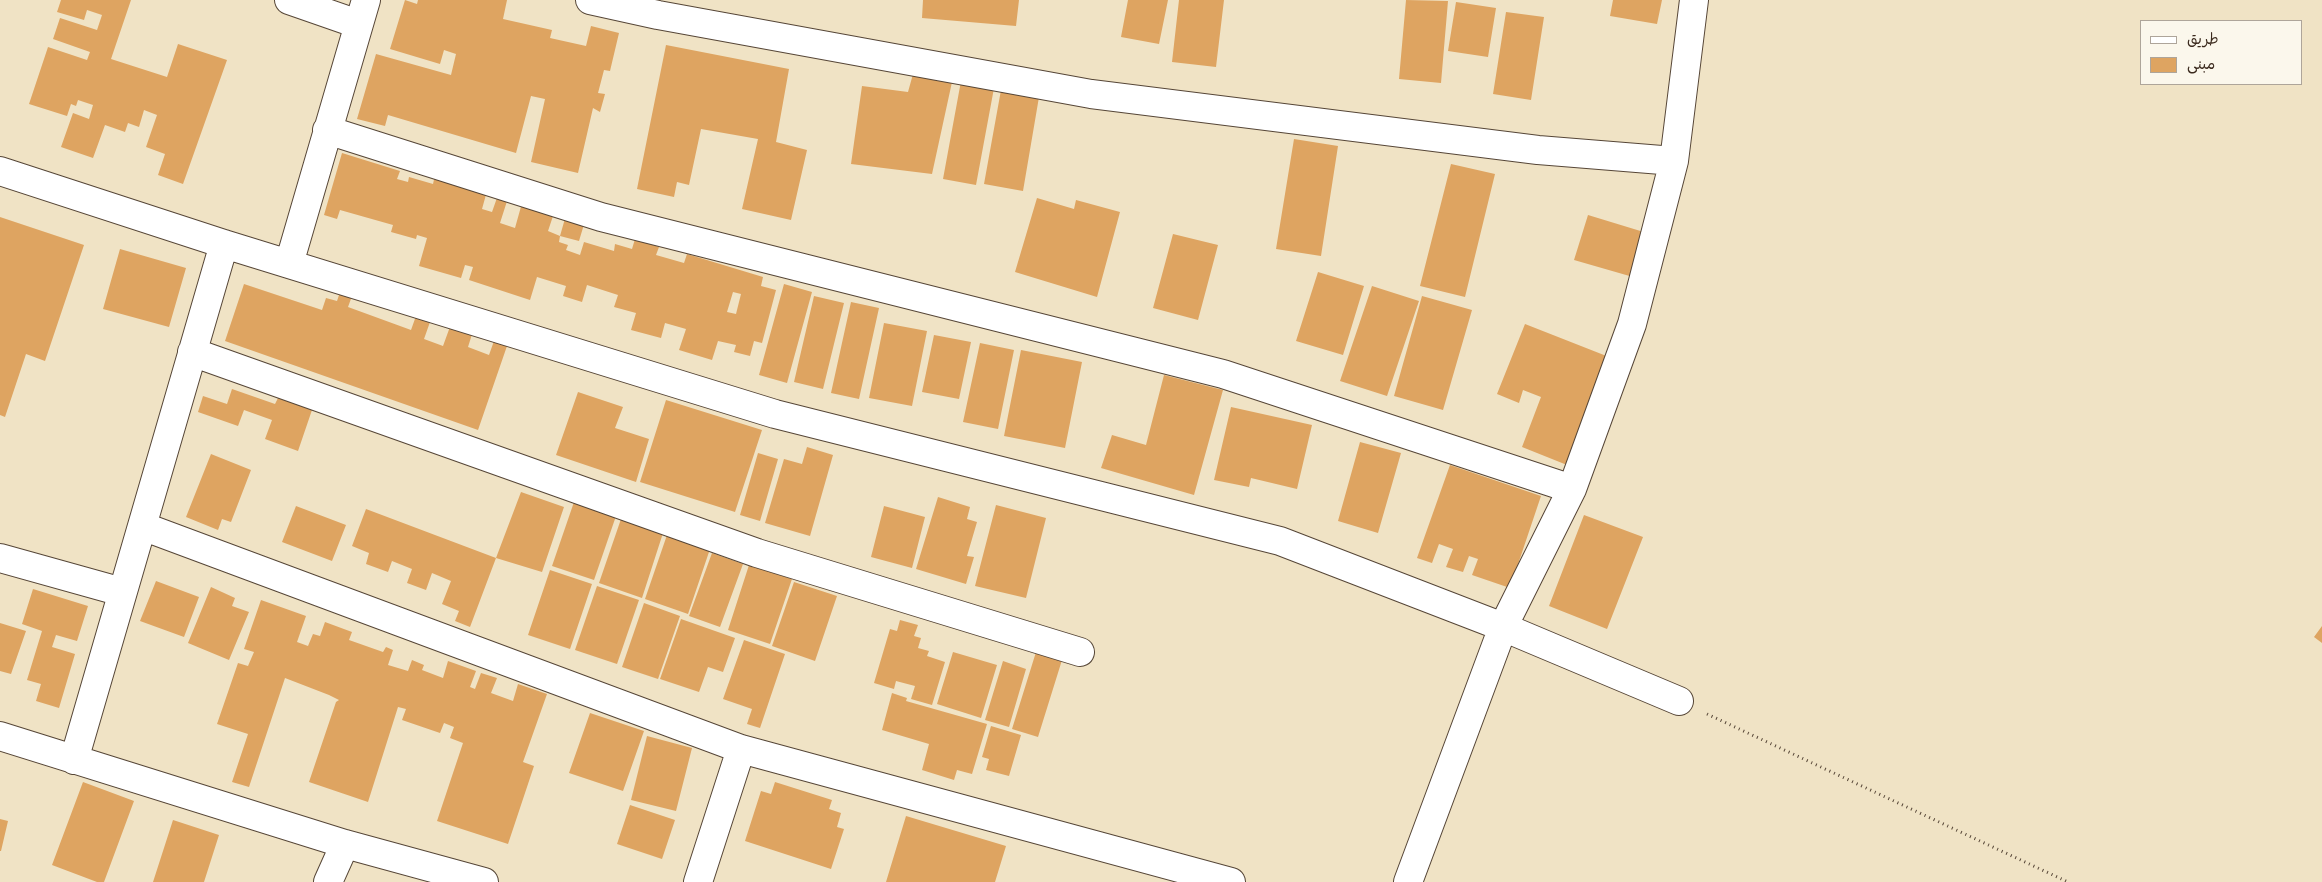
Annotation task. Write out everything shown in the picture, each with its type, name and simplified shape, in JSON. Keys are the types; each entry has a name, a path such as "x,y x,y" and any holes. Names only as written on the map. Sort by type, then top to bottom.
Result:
{"street":[{"path":"289,0 362,12 289,264"},
{"path":"590,0 668,17 1090,94 1538,150 1674,161"},
{"path":"1408,882 1503,627 1572,489 1632,324 1674,161 1694,0"},
{"path":"327,130 601,216 1224,374 1572,489"},
{"path":"0,171 224,244 775,414 1280,540 1503,627 1679,701"},
{"path":"74,760 224,244"},
{"path":"192,352 757,553 1080,652"},
{"path":"142,526 741,749 1231,882"},
{"path":"0,558 122,592"},
{"path":"0,736 345,844 484,882"},
{"path":"698,882 741,749"},
{"path":"328,882 345,844"}],"path":[{"path":"1679,701 2068,882"}],"building":[{"path":"61,0 131,0 111,59 167,77 178,44 227,60 183,184 158,175 165,154 146,147 157,115 144,110 139,127 128,123 125,132 105,125 93,158 61,147 73,113 89,119 93,105 78,100 76,106 71,104 67,116 29,104 48,47 87,60 90,52 53,39 60,18 97,30 102,15 87,10 84,20 57,12"},
{"path":"405,0 417,4 418,0 507,0 503,19 552,30 550,38 586,46 591,26 619,33 610,71 604,70 598,93 605,94 600,112 593,108 578,173 531,162 545,99 531,96 516,153 388,115 385,126 357,119 376,54 451,75 456,54 444,50 440,64 390,49"},
{"path":"923,0 1019,0 1016,26 922,18"},
{"path":"1128,0 1168,0 1159,44 1121,37"},
{"path":"1179,0 1224,0 1216,67 1172,62"},
{"path":"1406,0 1448,1 1441,83 1399,79"},
{"path":"1613,0 1662,0 1657,24 1610,16"},
{"path":"1456,2 1496,8 1488,57 1448,51"},
{"path":"1506,12 1544,17 1531,100 1493,94"},
{"path":"666,45 789,69 776,142 807,150 791,220 742,209 758,139 701,129 689,185 677,182 674,197 637,189"},
{"path":"913,74 952,82 932,174 851,164 862,86 908,92"},
{"path":"961,81 994,88 976,185 943,179"},
{"path":"1001,90 1039,97 1023,191 984,184"},
{"path":"1294,139 1338,146 1321,256 1276,249"},
{"path":"342,153 400,171 397,179 408,182 409,177 433,184 435,175 487,191 482,209 492,212 498,195 508,198 500,223 515,228 522,203 554,213 548,231 560,236 559,242 568,245 566,250 580,255 584,242 614,251 615,244 632,249 635,239 659,247 656,255 684,263 687,254 763,277 761,286 776,290 762,343 754,341 750,356 734,352 736,345 718,341 712,360 679,350 686,329 665,323 661,338 631,330 636,313 614,307 618,295 587,285 582,302 563,296 566,286 537,277 530,300 469,280 473,267 465,265 461,278 419,266 427,238 417,235 416,239 391,232 393,225 340,210 337,219 324,215","holes":["733,292 741,294 736,314 727,312"]},
{"path":"1451,164 1495,174 1465,297 1420,286"},
{"path":"1037,198 1074,209 1076,200 1120,212 1097,297 1015,272"},
{"path":"566,215 585,221 579,241 560,236"},
{"path":"1588,215 1647,233 1633,277 1574,260"},
{"path":"0,217 84,245 45,361 26,354 5,417 0,415"},
{"path":"1173,234 1218,245 1198,320 1153,308"},
{"path":"120,249 186,268 169,327 103,309"},
{"path":"1318,272 1364,286 1343,355 1296,341"},
{"path":"244,284 322,310 326,298 337,301 340,292 352,296 348,307 411,330 416,316 430,322 424,339 443,346 451,324 473,331 468,347 489,355 494,341 507,346 478,430 225,341"},
{"path":"784,284 812,292 787,383 759,375"},
{"path":"1372,286 1419,301 1387,396 1340,381"},
{"path":"814,296 844,303 823,389 794,382"},
{"path":"1422,296 1472,310 1443,410 1394,396"},
{"path":"851,302 879,308 859,399 831,393"},
{"path":"884,323 927,331 912,406 869,398"},
{"path":"1525,324 1609,357 1567,465 1522,447 1541,397 1523,390 1519,403 1497,394"},
{"path":"934,335 971,342 959,399 922,392"},
{"path":"980,343 1014,350 998,429 963,422"},
{"path":"1021,350 1082,362 1065,448 1004,436"},
{"path":"1164,375 1223,390 1194,495 1101,468 1112,435 1146,445"},
{"path":"232,389 275,404 278,398 312,410 298,451 265,439 272,420 244,410 238,426 198,412 203,396 227,404"},
{"path":"578,392 623,407 615,428 649,439 636,482 556,455"},
{"path":"666,400 762,430 735,512 640,482"},
{"path":"1231,407 1312,425 1297,489 1251,478 1249,487 1214,480"},
{"path":"1360,442 1401,453 1378,533 1338,521"},
{"path":"807,447 833,455 810,536 765,523 784,459 802,464"},
{"path":"758,453 778,459 760,521 740,515"},
{"path":"211,454 251,470 231,522 222,519 218,530 186,517"},
{"path":"1450,465 1541,496 1510,588 1472,575 1478,559 1469,556 1463,572 1446,567 1453,549 1439,544 1432,563 1417,558"},
{"path":"521,492 564,507 542,572 496,558"},
{"path":"938,497 970,507 967,519 977,522 967,556 974,557 966,584 916,569"},
{"path":"574,502 616,516 594,580 552,566"},
{"path":"996,505 1046,518 1026,598 975,586"},
{"path":"296,506 346,525 332,561 282,542"},
{"path":"884,506 925,517 912,568 871,557"},
{"path":"366,509 496,558 470,627 455,621 459,611 442,604 451,581 432,573 426,590 407,583 412,569 392,561 388,572 366,564 369,553 352,546"},
{"path":"1584,515 1643,537 1607,629 1549,606"},
{"path":"621,519 663,533 642,598 599,583"},
{"path":"667,535 710,549 688,614 645,599"},
{"path":"712,553 743,564 720,627 689,616"},
{"path":"749,565 792,579 770,644 728,630"},
{"path":"550,570 592,584 570,649 528,635"},
{"path":"156,581 199,597 184,637 140,621"},
{"path":"794,582 837,596 815,661 772,646"},
{"path":"597,586 639,600 617,664 575,650"},
{"path":"211,587 235,598 232,606 249,612 229,660 188,643"},
{"path":"33,589 88,606 77,641 56,635 52,647 75,654 59,708 36,701 41,684 27,680 42,631 22,624"},
{"path":"261,600 306,616 297,642 308,646 313,634 320,636 325,622 352,632 349,640 383,652 386,647 393,650 388,665 408,671 412,660 424,665 422,670 443,678 448,661 476,671 470,687 475,689 481,673 497,678 491,693 513,701 518,684 547,694 523,762 534,766 508,844 437,821 463,743 450,738 454,727 444,723 440,733 402,720 406,709 398,707 368,802 309,782 336,702 339,700 285,678 249,787 232,782 248,734 217,724 238,663 248,666 254,652 244,649"},
{"path":"644,603 680,616 658,679 622,667"},
{"path":"681,619 735,638 723,672 708,667 699,692 660,679"},
{"path":"900,620 918,625 914,636 921,638 918,648 929,651 927,656 945,662 932,705 911,699 915,686 896,681 894,689 874,683 890,629 897,631"},
{"path":"0,623 26,631 11,674 0,671"},
{"path":"2322,626 2322,643 2314,637"},
{"path":"744,640 785,654 760,728 747,724 752,709 723,699"},
{"path":"953,652 997,665 981,718 937,704"},
{"path":"1036,652 1062,660 1038,737 1012,729"},
{"path":"1003,661 1026,669 1009,727 985,720"},
{"path":"892,693 907,698 906,701 987,724 972,774 957,770 954,780 922,770 929,744 882,730"},
{"path":"590,713 644,731 623,791 569,773"},
{"path":"991,726 1021,735 1009,776 986,770 989,759 982,757"},
{"path":"647,736 692,748 676,811 631,800"},
{"path":"83,782 134,801 104,882 97,882 52,865"},
{"path":"775,782 832,800 829,809 841,813 837,827 844,829 831,869 745,841 761,791 771,794"},
{"path":"630,805 675,820 662,859 617,844"},
{"path":"906,816 1006,846 995,882 886,882"},
{"path":"0,819 8,821 1,851 0,851"},
{"path":"173,820 219,835 204,882 153,882"}]}
